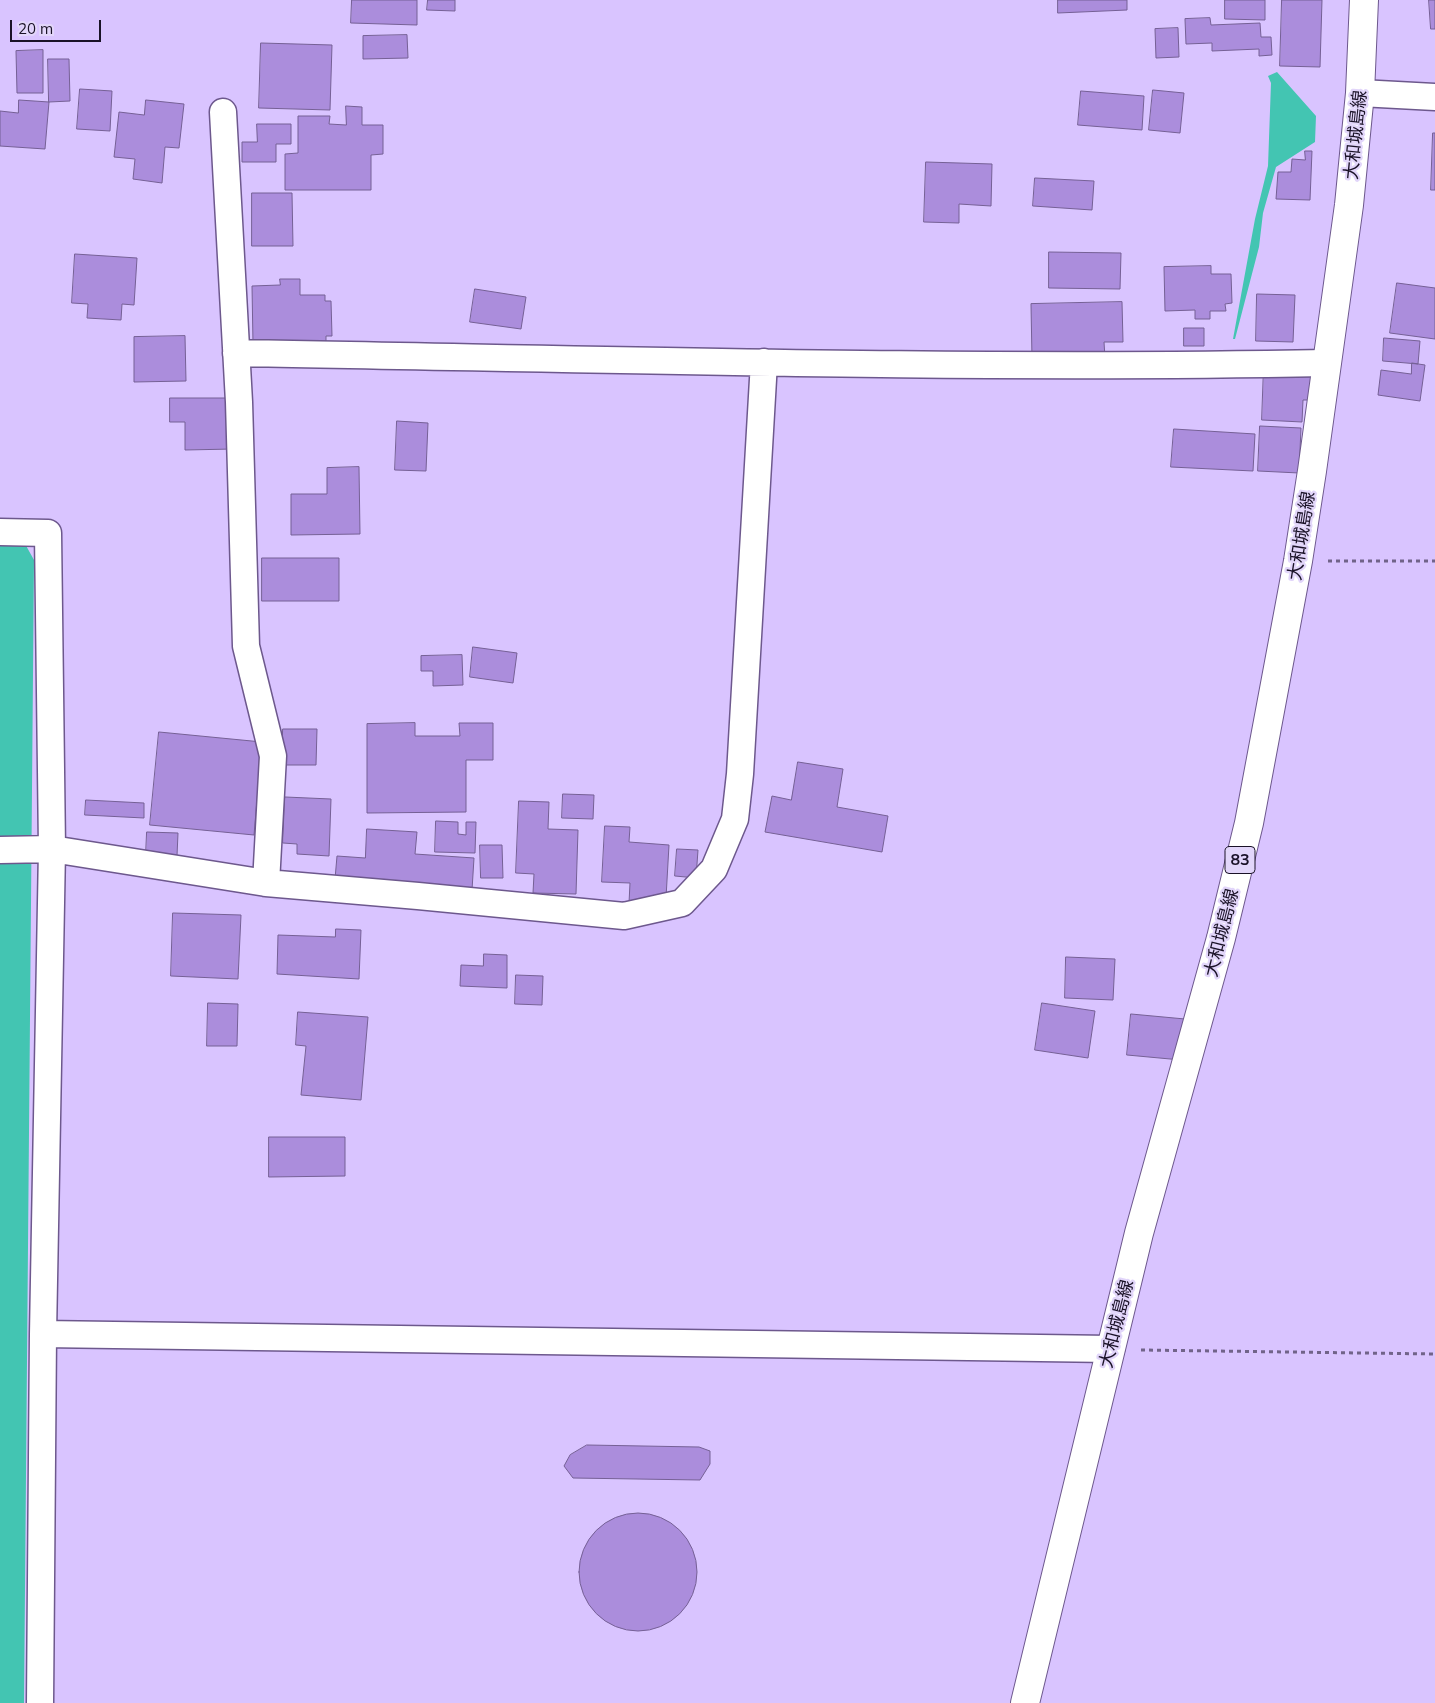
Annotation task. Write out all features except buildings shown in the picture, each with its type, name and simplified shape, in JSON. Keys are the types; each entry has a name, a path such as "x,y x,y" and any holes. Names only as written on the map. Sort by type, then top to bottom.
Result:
{"main road":[{"name":"大和城島線","path":"1025,1703 1139,1233 1221,938 1249,823 1298,561 1349,205 1360,93 1364,0"}],"street":[{"path":"1360,93 1435,97"},
{"path":"223,112 236,353 246,646 273,756 266,882"},
{"path":"236,353 764,362 1160,366 1326,363"},
{"path":"0,850 40,849 266,882 624,916 682,903 714,869 735,819 740,774 764,362"},
{"path":"0,532 48,533 40,849 43,1334 40,1703"},
{"path":"43,1334 1111,1349"}],"path":[{"path":"1298,561 1435,561"},
{"path":"1111,1349 1435,1354"}],"shaded area":[{"path":"1277,72 1316,116 1315,142 1276,167 1263,213 1259,247 1235,339 1233,339 1255,219 1268,166 1271,83 1268,76"},
{"path":"24,542 34,560 24,1703 0,1703 0,543"}]}
